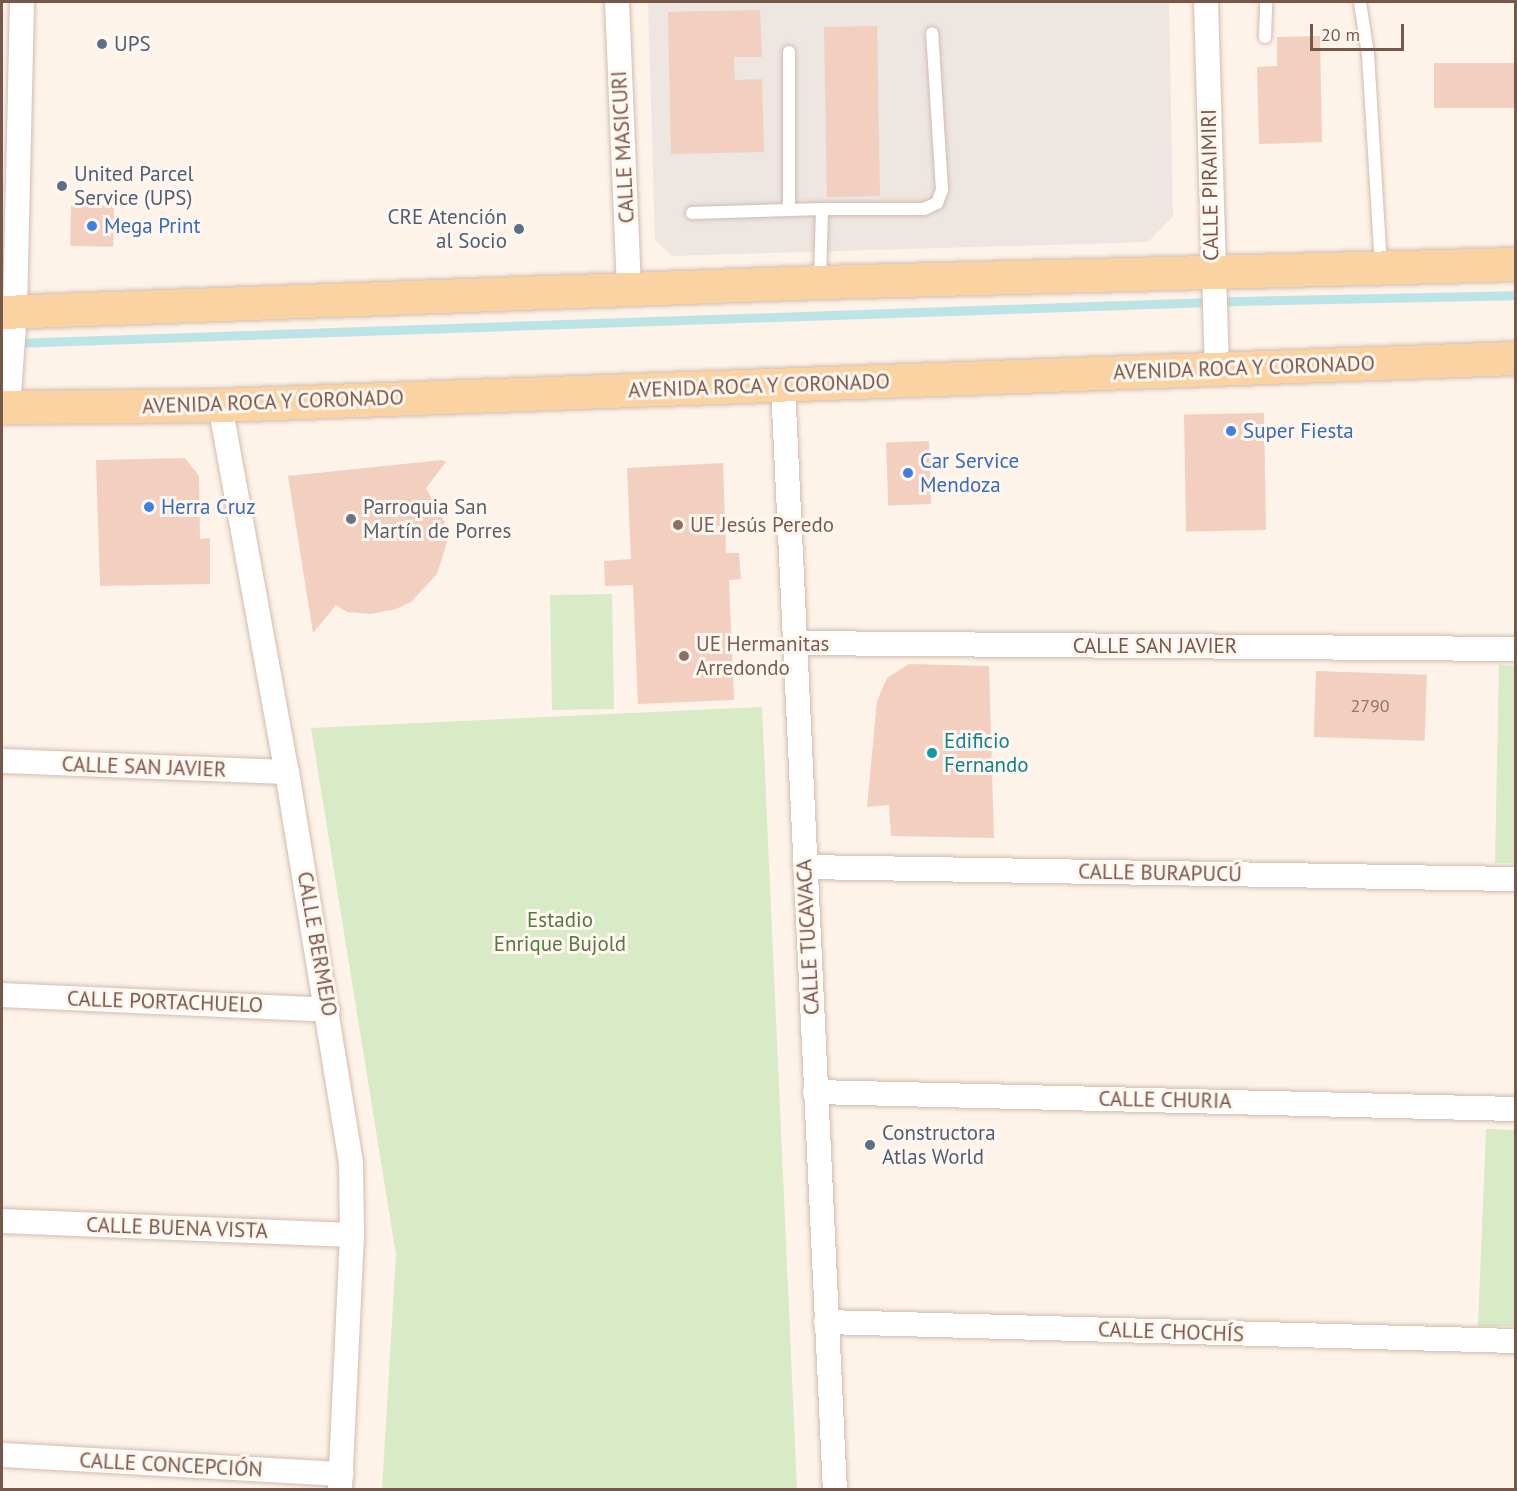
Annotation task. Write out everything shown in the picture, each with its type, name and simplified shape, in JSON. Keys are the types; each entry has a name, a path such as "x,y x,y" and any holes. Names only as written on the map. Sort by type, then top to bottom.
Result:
{"main road":[{"path":"9,318 820,282 1213,282 1381,268 1515,264"},
{"name":"AVENIDA ROCA Y CORONADO","path":"5,407 220,405 1515,358"}],"street":[{"path":"5,407 10,373 9,318 22,2"},
{"name":"CALLE MASICURI","path":"617,2 629,292"},
{"name":"CALLE PIRAIMIRI","path":"1206,2 1217,369"},
{"name":"CALLE TUCAVACA","path":"783,385 835,1490"},
{"name":"CALLE BERMEJO","path":"220,405 287,772 328,1010 351,1164 352,1235 341,1482"},
{"name":"CALLE SAN JAVIER","path":"795,643 1515,649"},
{"name":"CALLE SAN JAVIER","path":"2,761 287,772"},
{"name":"CALLE BURAPUCÚ","path":"805,867 1515,879"},
{"name":"CALLE PORTACHUELO","path":"2,995 328,1010"},
{"name":"CALLE CHURIA","path":"815,1092 1515,1109"},
{"name":"CALLE BUENA VISTA","path":"2,1221 352,1235"},
{"name":"CALLE CHOCHÍS","path":"826,1322 1515,1341"},
{"name":"CALLE CONCEPCIÓN","path":"2,1455 341,1482"}],"lane":[{"path":"1265,37 1266,2"},
{"path":"1360,2 1368,54 1381,268"},
{"path":"692,213 924,209 937,203 942,190 932,33"},
{"path":"789,52 789,210"},
{"path":"820,282 822,209"}],"shaded area":[{"path":"648,2 1169,2 1173,216 1148,242 672,256 655,240"}],"green space":[{"path":"612,594 614,709 552,710 550,595"},
{"path":"1499,665 1515,666 1515,863 1495,863"},
{"name":"Estadio Enrique Bujold","path":"762,707 797,1489 382,1489 396,1255 311,728"},
{"path":"1486,1129 1515,1130 1515,1326 1478,1326"}],"building":[{"path":"760,10 762,57 734,57 735,80 762,79 764,152 671,154 668,12"},
{"path":"877,26 880,196 827,197 824,27"},
{"path":"1320,36 1322,142 1259,144 1257,67 1277,66 1277,37"},
{"path":"1434,63 1516,63 1516,108 1434,108"},
{"name":"Mega Print","path":"71,205 114,206 113,247 70,246"},
{"path":"1264,413 1266,530 1186,531 1184,414"},
{"name":"Car Service Mendoza","path":"929,441 931,504 888,505 886,443"},
{"name":"Herra Cruz","path":"185,458 199,476 200,539 210,538 210,584 100,586 96,460"},
{"path":"442,460 446,462 426,488 444,521 447,542 437,574 411,602 396,609 371,614 347,612 336,605 313,633 288,476"},
{"path":"723,463 726,553 739,553 741,579 729,580 734,700 638,704 633,585 605,586 604,561 631,559 627,468"},
{"name":"Edificio Fernando","path":"909,664 989,666 994,838 891,836 889,805 867,807 877,701 887,678"},
{"path":"1316,671 1427,675 1425,741 1314,737"}],"waterway":[{"path":"13,343 1239,301 1516,295"}],"place":[{"name":"UPS","path":"102,44"},
{"name":"United Parcel Service (UPS)","path":"62,186"},
{"name":"Mega Print","path":"92,226"},
{"name":"CRE Atención al Socio","path":"519,229"},
{"name":"Super Fiesta","path":"1231,431"},
{"name":"Car Service Mendoza","path":"908,473"},
{"name":"Herra Cruz","path":"149,507"},
{"name":"Parroquia San Martín de Porres","path":"351,519"},
{"name":"UE Jesús Peredo","path":"678,525"},
{"name":"UE Hermanitas Arredondo","path":"684,656"},
{"name":"Edificio Fernando","path":"932,753"},
{"name":"Constructora Atlas World","path":"870,1145"}]}
